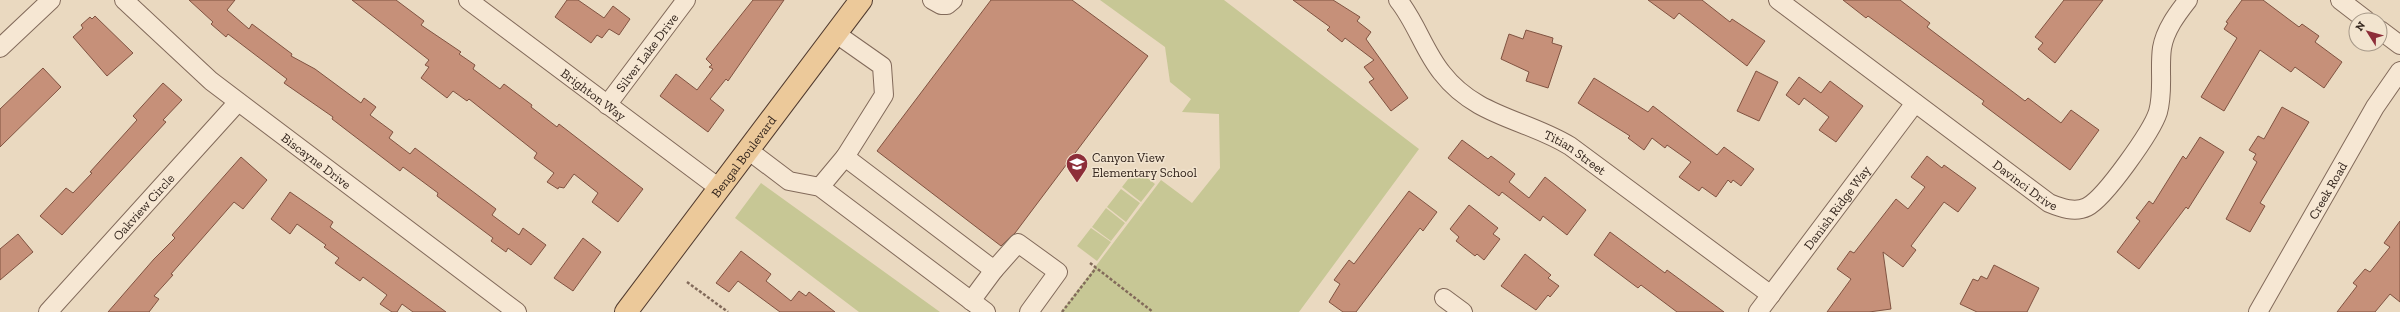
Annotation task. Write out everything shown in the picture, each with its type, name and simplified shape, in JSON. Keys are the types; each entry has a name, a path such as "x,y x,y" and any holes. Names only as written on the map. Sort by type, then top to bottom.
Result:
{"main road":[{"name":"Bengal Boulevard","path":"626,312 861,0"}],"street":[{"path":"4,38 51,0"},
{"name":"Biscayne Drive","path":"124,0 182,56 238,102 517,312"},
{"name":"Brighton Way","path":"468,0 719,188"},
{"name":"Silver Lake Drive","path":"607,104 686,0"},
{"path":"932,0 947,5 953,0"},
{"name":"Titian Street","path":"1398,0 1442,74 1461,92 1484,109 1555,136 1770,295"},
{"name":"Davinci Drive","path":"1778,0 2049,203 2061,208 2074,210 2087,207 2099,198 2151,129 2158,111 2162,91 2162,48 2169,28 2188,0"},
{"path":"2340,0 2356,12"},
{"path":"820,186 845,157 884,95 882,66 835,33"},
{"path":"2388,36 2400,45"},
{"name":"Creek Road","path":"2258,312 2375,107 2400,71"},
{"name":"Oakview Circle","path":"48,312 238,102"},
{"name":"Danish Ridge Way","path":"1758,312 1915,103"},
{"path":"748,150 789,181 820,186 986,312"},
{"path":"845,157 994,270"},
{"path":"971,301 994,270 1018,243 1058,272 1029,312"},
{"path":"1444,298 1462,312"}],"path":[{"path":"1090,263 1153,312"},
{"path":"1062,312 1096,268"},
{"path":"687,282 728,312"}],"green space":[{"path":"1100,0 1224,0 1419,149 1299,312 1061,312 1161,180 1192,203 1220,168 1219,114 1182,112 1191,99 1170,82 1165,47"},
{"path":"1136,169 1155,184 1141,202 1122,187"},
{"path":"761,183 940,312 859,312 735,218"},
{"path":"1121,189 1140,203 1126,222 1107,207"},
{"path":"1106,208 1125,223 1111,241 1092,227"},
{"path":"1091,228 1111,242 1097,261 1077,246"}],"building":[{"path":"189,0 235,0 227,10 249,29 252,24 292,54 291,56 315,69 361,103 364,98 376,107 370,115 393,132 389,138 410,154 415,148 496,209 492,215 519,235 523,228 546,245 531,265 508,248 506,252 491,241 493,238 437,196 438,193 403,167 400,171 332,119 333,117 284,83 287,79 228,34 226,37 211,24 213,22"},
{"path":"352,0 396,0 424,21 421,25 461,52 459,54 475,65 473,69 500,89 504,84 532,105 531,107 557,127 559,124 643,189 618,222 592,202 598,193 574,174 564,188 559,187 558,189 547,182 554,173 534,158 537,153 469,99 467,101 453,91 447,98 421,78 429,67 425,65 429,60"},
{"path":"567,0 578,0 604,18 613,6 630,19 619,35 609,29 602,38 597,35 591,43 555,17"},
{"path":"753,0 784,0 728,81 726,79 710,99 724,110 708,132 660,96 676,74 697,90 713,69 709,67 712,65 706,59"},
{"path":"991,0 1072,0 1148,56 1015,233 1001,246 877,151"},
{"path":"1293,0 1333,0 1360,17 1357,21 1371,32 1366,39 1408,98 1391,111 1369,82 1374,79 1364,67 1374,60 1345,38 1342,42 1327,30 1330,27"},
{"path":"1648,0 1702,0 1730,22 1732,19 1765,41 1747,66 1679,13 1674,19"},
{"path":"1843,0 1900,0 1930,23 1927,27 2025,101 2028,98 2061,123 2071,110 2099,130 2070,170 1982,104 1984,101 1868,16 1866,18"},
{"path":"2064,0 2103,0 2055,63 2038,49 2043,43 2035,37"},
{"path":"2242,0 2263,0 2299,27 2302,24 2319,36 2315,42 2342,62 2324,88 2295,67 2291,72 2260,50 2224,111 2201,97 2237,38 2224,29 2228,23 2226,22"},
{"path":"95,16 133,53 107,76 73,37 83,28 81,25 90,17 92,19"},
{"path":"1526,30 1553,38 1552,43 1562,46 1548,88 1526,81 1529,72 1501,59 1509,34 1523,39"},
{"path":"43,68 61,87 0,147 0,109"},
{"path":"1756,71 1778,82 1759,121 1737,111"},
{"path":"1799,77 1821,93 1830,81 1863,106 1836,142 1819,130 1829,117 1804,98 1799,105 1786,95"},
{"path":"1594,78 1648,112 1653,106 1717,155 1724,147 1754,169 1741,186 1733,180 1731,183 1728,180 1716,197 1702,187 1699,191 1679,177 1691,162 1667,145 1665,148 1652,138 1644,150 1628,138 1630,136 1578,103"},
{"path":"163,83 182,100 163,120 166,122 62,235 40,216 66,188 73,193 92,173 90,172 137,120 133,116"},
{"path":"2282,107 2309,122 2260,203 2265,206 2250,232 2226,219 2257,162 2253,159 2256,154 2249,150 2258,136 2264,139"},
{"path":"2200,137 2224,152 2188,209 2186,207 2139,269 2117,252 2140,221 2136,218 2149,201 2153,204 2183,156 2186,159"},
{"path":"1462,140 1488,159 1491,156 1515,174 1509,182 1529,198 1545,177 1586,210 1567,235 1543,216 1540,221 1502,192 1499,196 1448,158"},
{"path":"1927,156 1942,168 1944,165 1976,188 1958,212 1944,202 1911,246 1916,250 1903,267 1883,252 1891,309 1869,312 1827,312 1851,279 1837,269 1850,251 1854,253 1896,199 1908,209 1925,187 1911,177"},
{"path":"241,157 267,180 243,209 234,202 171,274 173,275 154,296 159,299 149,312 108,312 154,259 175,238 172,235"},
{"path":"1409,191 1437,212 1423,231 1420,228 1356,312 1343,312 1329,302 1340,284 1334,280 1349,260 1354,264"},
{"path":"290,192 333,222 330,227 446,312 413,312 402,304 397,312 392,312 380,304 387,295 363,277 360,281 335,263 339,258 324,247 326,245 297,224 290,234 271,219"},
{"path":"1469,205 1498,228 1493,234 1500,239 1484,260 1477,254 1475,256 1456,241 1459,237 1450,229"},
{"path":"2400,221 2400,302 2390,294 2375,312 2337,312 2357,286 2353,283 2365,269 2370,272 2390,247 2384,243"},
{"path":"1610,232 1665,273 1667,270 1724,312 1677,312 1641,285 1638,288 1594,255"},
{"path":"18,234 33,252 0,280 0,249"},
{"path":"583,238 601,252 573,291 554,278"},
{"path":"741,251 771,274 766,281 791,301 799,291 806,296 809,292 835,312 780,312 738,281 729,292 716,283"},
{"path":"1525,254 1551,275 1548,278 1559,286 1550,297 1548,295 1536,310 1501,286"},
{"path":"1994,265 2039,288 2027,312 1977,312 1960,304 1973,279 1978,281 1981,276 1987,279"}],"place":[{"name":"Canyon View Elementary School","path":"1077,184"}]}
